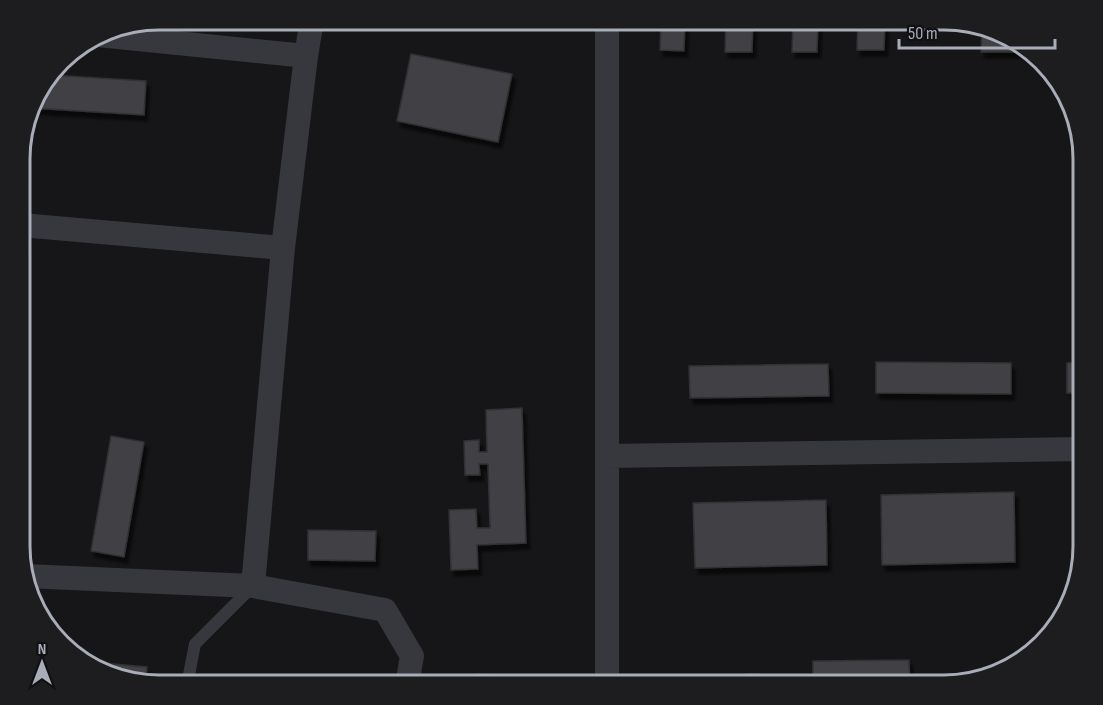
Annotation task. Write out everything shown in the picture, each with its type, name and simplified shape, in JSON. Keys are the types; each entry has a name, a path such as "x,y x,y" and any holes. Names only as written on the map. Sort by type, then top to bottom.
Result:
{"street":[{"path":"253,586 283,248 310,30"},
{"path":"607,30 607,675"},
{"path":"118,37 306,56"},
{"path":"30,226 283,248"},
{"path":"607,456 1073,449"},
{"path":"34,576 253,586 385,610 412,656 409,675"}],"lane":[{"path":"188,675 195,644 253,586"}],"building":[{"path":"661,30 685,30 684,51 660,50"},
{"path":"726,30 753,30 752,52 725,52"},
{"path":"793,30 818,30 817,52 792,52"},
{"path":"858,30 885,30 884,50 857,50"},
{"path":"982,36 1016,52 981,52"},
{"path":"411,54 512,74 498,142 397,121"},
{"path":"61,76 146,81 144,115 41,109"},
{"path":"876,362 1011,363 1011,394 876,393"},
{"path":"1067,363 1073,363 1073,393 1067,393"},
{"path":"828,364 829,396 690,398 689,366"},
{"path":"522,408 526,543 477,545 478,569 451,570 449,510 476,509 477,528 490,528 488,464 479,464 480,475 465,475 464,441 479,440 479,452 487,452 486,410"},
{"path":"111,436 144,442 124,557 91,551"},
{"path":"1014,492 1015,562 882,565 881,495"},
{"path":"826,500 827,565 695,568 693,503"},
{"path":"308,530 376,531 375,561 308,560"},
{"path":"909,660 910,675 813,675 813,661"},
{"path":"105,663 147,667 147,674 134,673"}]}
